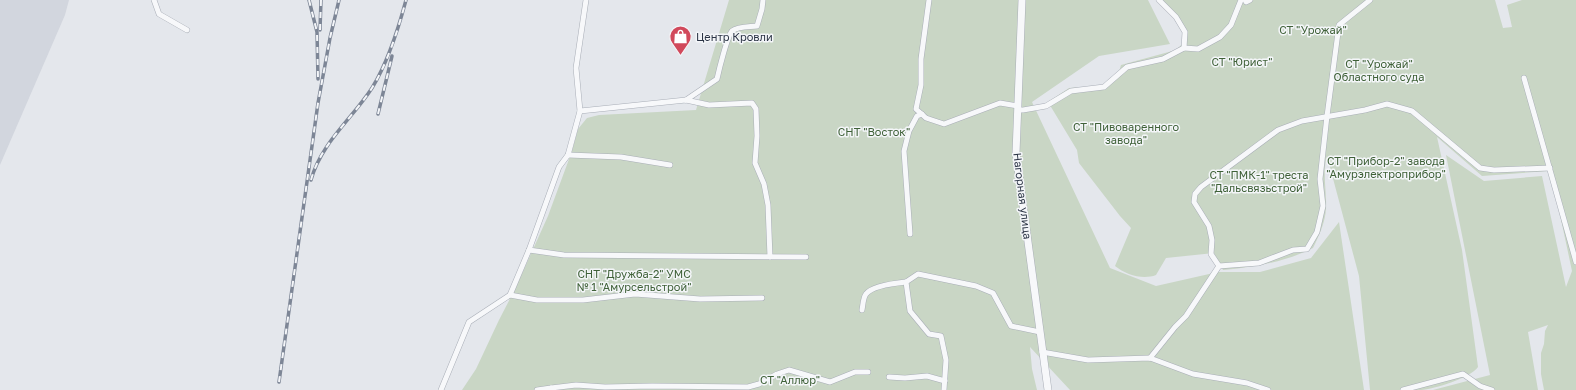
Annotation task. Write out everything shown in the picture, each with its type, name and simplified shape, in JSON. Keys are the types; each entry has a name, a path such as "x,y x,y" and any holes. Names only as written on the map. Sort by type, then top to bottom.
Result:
{"street":[{"path":"154,0 159,14 187,30"},
{"path":"441,390 469,322 510,295 529,250 559,167 568,154 580,111 576,68 586,0"},
{"path":"686,100 717,79 732,31 740,28 757,26 763,0"},
{"path":"929,0 921,59 921,85 916,109 926,118 944,124 1000,103 1022,110 1046,106 1071,91 1104,87 1127,67 1164,59 1184,48 1198,49 1220,37 1231,25 1241,0"},
{"name":"Нагорная улица","path":"1022,0 1016,153 1048,390"},
{"path":"1159,0 1176,17 1185,32 1184,48"},
{"path":"1245,0 1246,2 1250,0"},
{"path":"1219,266 1259,263 1293,250 1307,249 1317,232 1323,206 1320,179 1339,25 1370,0"},
{"path":"1524,78 1576,262"},
{"path":"580,111 686,100 709,105 752,104 756,109 757,136 755,163 764,184 768,205 770,257"},
{"path":"1219,266 1211,254 1212,240 1209,226 1194,202 1196,194 1201,187 1278,130 1302,121 1365,110 1387,104 1412,111 1480,168 1494,170 1550,168"},
{"path":"910,234 904,151 909,131 917,116 922,114"},
{"path":"568,154 621,157 670,165"},
{"path":"529,250 564,255 806,257"},
{"path":"1150,358 1186,316 1219,266"},
{"path":"862,310 865,295 870,290 906,282 918,274 976,286 993,293 1011,326 1040,332"},
{"path":"906,282 910,311 929,334 941,336 946,360 944,390"},
{"path":"510,295 537,300 583,300 635,294 700,299 762,298"},
{"path":"1042,352 1088,360 1150,358 1193,374 1247,383 1268,390"},
{"path":"537,390 576,385 605,387 748,387 759,384 777,374 789,370 830,382 854,372 868,372"},
{"path":"1404,390 1463,374 1480,386 1492,390"},
{"path":"889,377 905,378 927,376 945,381"}],"shaded area":[{"path":"0,0 69,0 65,15 0,165"}],"green space":[{"path":"729,0 1148,0 1170,44 1099,56 1032,102 1110,268 1156,286 1218,272 1260,272 1311,258 1339,222 1364,390 1070,390 1030,347 1032,369 1037,390 462,390 476,369 516,287 548,216 572,151 578,129 587,118 599,115 696,110"},
{"path":"1162,0 1495,0 1503,28 1512,27 1507,5 1522,0 1576,0 1576,390 1544,390 1541,374 1541,353 1544,344 1545,331 1548,325 1528,332 1538,390 1433,390 1490,375 1446,155 1484,181 1542,176 1566,287 1572,271 1559,210 1548,171 1482,176 1437,137 1462,250 1478,367 1460,379 1434,388 1421,390 1370,390 1359,276 1327,156 1325,169 1325,214 1321,229 1313,248 1292,257 1270,263 1223,270 1214,253 1166,258 1156,275 1146,277 1129,274 1115,266 1131,228 1079,163 1077,150 1048,102 1069,88 1101,86 1119,72 1121,65 1176,50 1186,40 1187,34"}],"railway":[{"path":"309,0 317,32 318,79"},
{"path":"320,30 321,0"},
{"path":"279,382 318,103 330,38 339,0"},
{"path":"311,180 322,154 329,143 364,99 378,78 392,46 406,0"},
{"path":"378,114 392,56"}],"place":[{"name":"Центр Кровли","path":"681,56"}],"park label":[{"name":"СТ \"Урожай\"","path":"1313,29"},
{"name":"СТ \"Юрист\"","path":"1242,61"},
{"name":"СТ \"Урожай\" Областного суда","path":"1379,69"},
{"name":"СНТ \"Восток\"","path":"874,131"},
{"name":"СТ \"Пивоваренного завода\"","path":"1126,132"},
{"name":"СТ \"Прибор-2\" завода \"Амурэлектроприбор\"","path":"1386,166"},
{"name":"СТ \"ПМК-1\" треста \"Дальсвязьстрой\"","path":"1259,180"},
{"name":"СНТ \"Дружба-2\" УМС № 1 \"Амурсельстрой\"","path":"634,279"},
{"name":"СТ \"Аллюр\"","path":"790,379"}]}
